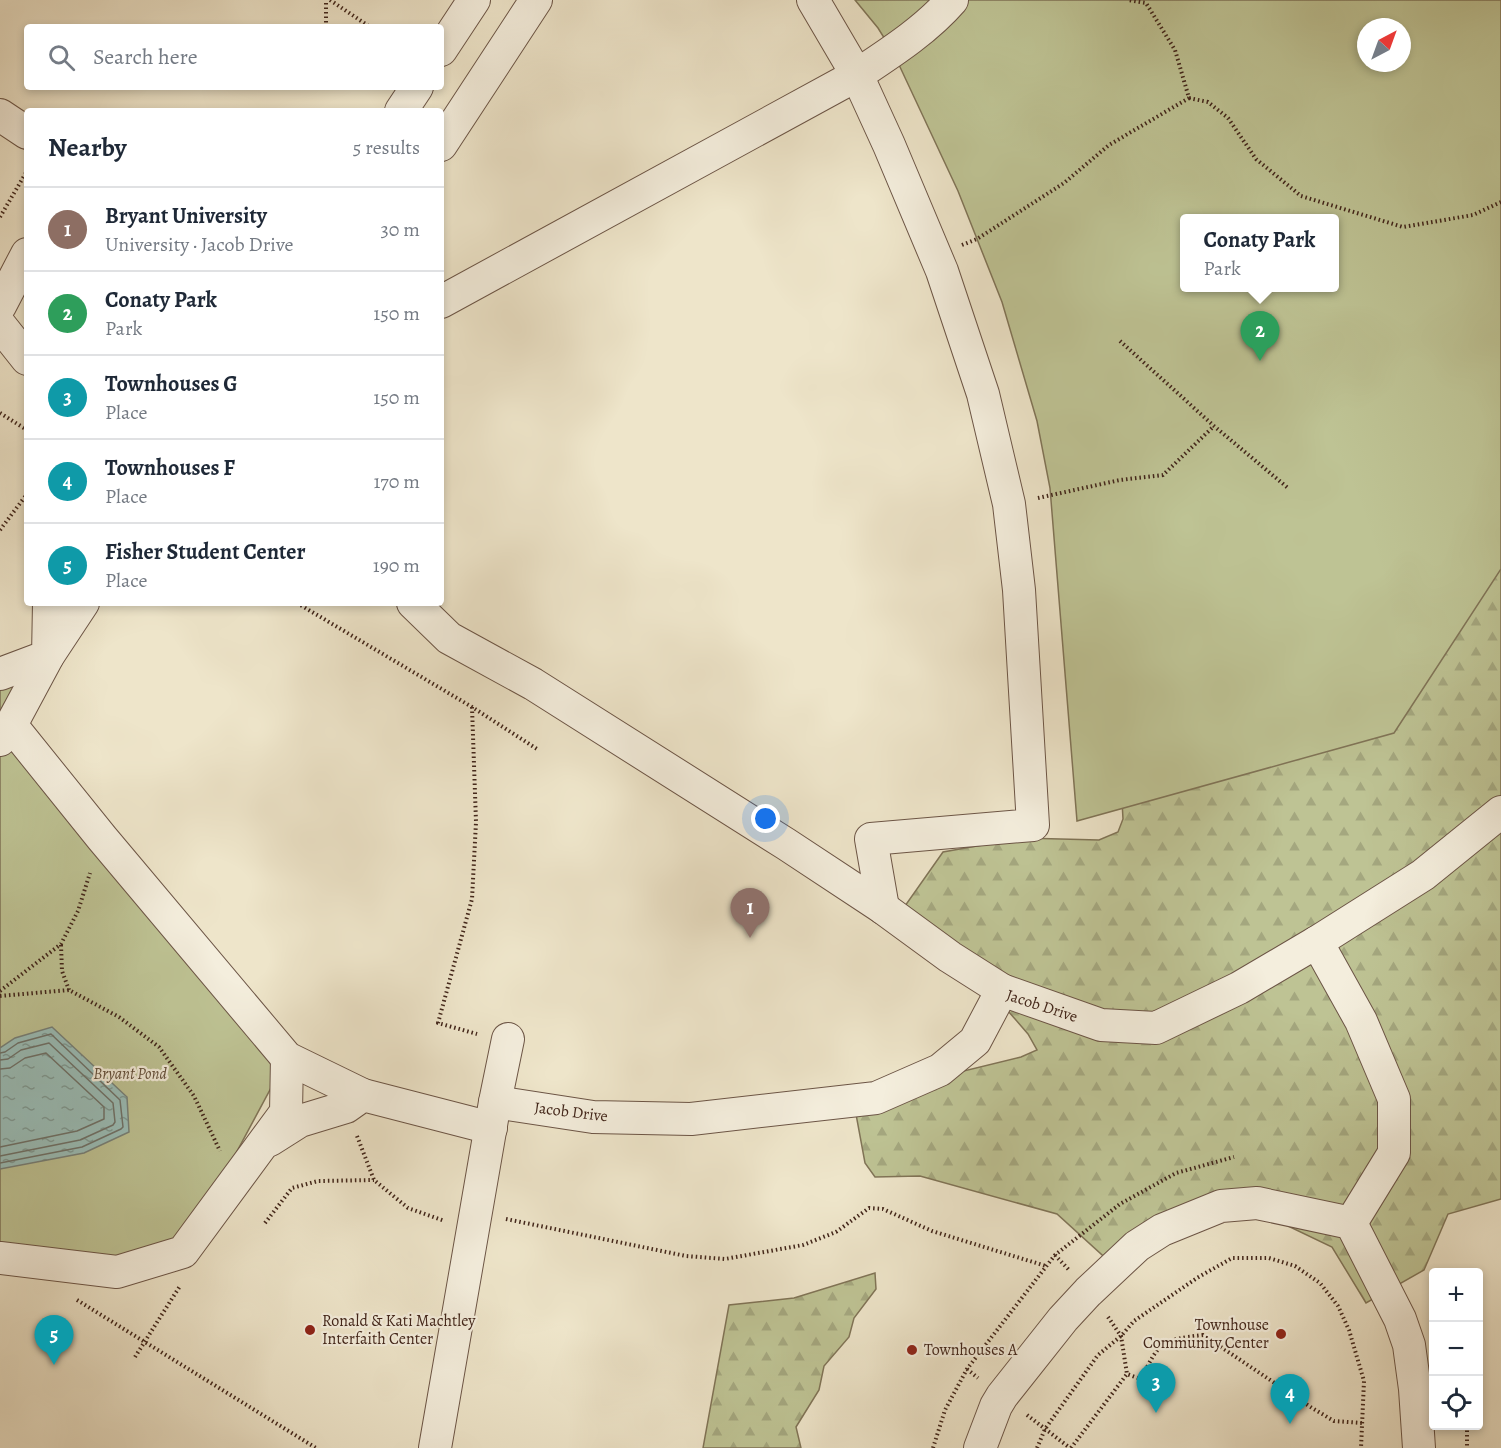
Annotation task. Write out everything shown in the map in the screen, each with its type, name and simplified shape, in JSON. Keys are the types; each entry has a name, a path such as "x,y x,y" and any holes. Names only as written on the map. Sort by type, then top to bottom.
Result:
{"street":[{"path":"444,45 474,0"},
{"path":"444,140 536,0"},
{"path":"813,0 857,75 935,255 983,394 1009,504 1019,590 1033,825 871,839 884,908"},
{"path":"444,300 857,75 893,52 944,10 952,0"},
{"path":"403,108 415,90"},
{"path":"0,115 24,132"},
{"path":"0,306 24,260"},
{"path":"0,325 24,355"},
{"path":"48,606 48,656"},
{"path":"0,1258 117,1272 183,1252 286,1112 287,1058 102,838 5,732 48,656 81,606"},
{"path":"416,606 449,638 533,684 884,908 950,957 1002,990"},
{"path":"0,674 48,656"},
{"name":"Jacob Drive","path":"287,1058 355,1101 493,1115 691,1119 876,1098 940,1070 975,1041 1002,990 1101,1025 1156,1028 1239,988 1317,942 1423,875 1501,812"},
{"path":"1317,942 1361,1021 1394,1099 1394,1153 1351,1223"},
{"path":"435,1448 461,1212 493,1115 508,1039"},
{"path":"264,1144 300,1120 355,1101"},
{"path":"980,1448 996,1406 1063,1319 1137,1246 1162,1230 1221,1206 1257,1203 1351,1223"},
{"path":"1351,1223 1400,1319 1408,1345 1415,1389 1419,1448"}],"path":[{"path":"326,24 328,0 365,24"},
{"path":"1128,0 1146,3 1175,50 1189,98"},
{"path":"935,255 977,239 1064,183 1109,145 1189,98 1208,102 1228,118 1256,159 1301,196 1403,227 1473,215 1501,202"},
{"path":"0,217 24,176"},
{"path":"1120,341 1288,489"},
{"path":"0,413 24,428"},
{"path":"1009,504 1120,480 1163,475 1214,426"},
{"path":"0,530 24,498"},
{"path":"302,606 472,707 537,749"},
{"path":"472,707 476,822 471,898 438,1023 477,1033 475,1044"},
{"path":"0,991 61,944 78,911 102,838"},
{"path":"61,944 62,971 69,990"},
{"path":"0,996 69,990 119,1017 159,1047 194,1096 235,1182"},
{"path":"355,1101 374,1180 408,1208 444,1221 461,1212 619,1241 686,1256 725,1259 803,1245 836,1232 869,1208 883,1209 932,1231 1047,1266"},
{"path":"265,1224 292,1188 318,1181 374,1180"},
{"path":"442,1232 444,1221"},
{"path":"1037,1448 1045,1429 1098,1355 1121,1336 1134,1321 1197,1278 1232,1258 1269,1258 1295,1266 1320,1283 1338,1306 1349,1330 1364,1381 1360,1448"},
{"path":"135,1358 182,1283"},
{"path":"73,1298 316,1448"},
{"path":"1127,1374 1142,1379 1155,1351 1172,1339 1203,1335 1319,1412 1335,1420 1362,1423"},
{"path":"1071,1448 1127,1374 1121,1336"},
{"path":"1467,1430 1467,1448"}],"green space":[{"path":"855,0 1501,0 1501,569 1394,733 1077,821 1050,488 1037,421 1002,302 958,191 893,52 878,28"},
{"path":"1501,501 1501,1199 1448,1214 1424,1270 1366,1303 1332,1247 1265,1215 1202,1218 1111,1263 1057,1214 920,1176 875,1177 865,1163 853,1098 1021,1057 1037,1050 1028,1034 956,951 900,913 943,852 1022,838 1099,840 1118,832 1123,819 1118,729"},
{"name":"Bryant Pond","path":"48,656 11,725 287,1058 183,1252 117,1272 0,1258 0,674"},
{"path":"875,1273 876,1289 854,1318 849,1337 824,1366 819,1390 796,1427 801,1448 703,1448 729,1305 794,1298"}],"water":[{"path":"52,1027 127,1097 129,1132 84,1153 0,1169 0,1048 15,1038"}],"place":[{"name":"Conaty Park","path":"1260,361"},
{"name":"Bryant University","path":"750,938"},
{"name":"Ronald & Kati Machtley Interfaith Center","path":"310,1330"},
{"name":"Townhouse Community Center","path":"1281,1334"},
{"name":"Townhouses A","path":"912,1350"},
{"name":"Fisher Student Center","path":"54,1365"},
{"name":"Townhouses G","path":"1156,1413"},
{"name":"Townhouses F","path":"1290,1424"}]}
